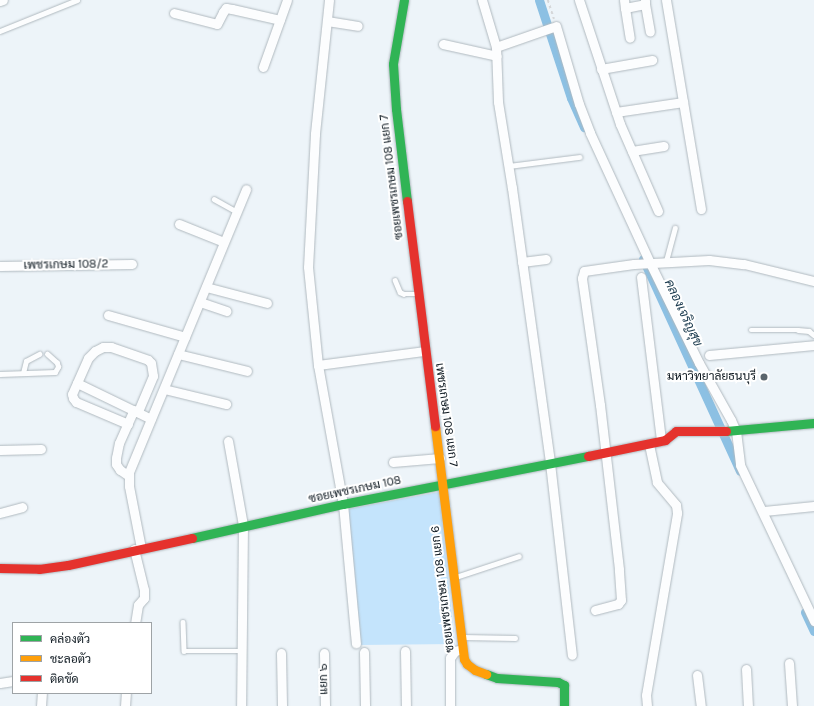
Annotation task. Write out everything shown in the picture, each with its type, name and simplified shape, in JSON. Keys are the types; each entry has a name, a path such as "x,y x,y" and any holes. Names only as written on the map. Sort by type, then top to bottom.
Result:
{"street":[{"path":"263,67 287,0"},
{"path":"329,0 315,134 308,267 318,365 343,504 356,643"},
{"name":"ซอยเพชรเกษม 108 แยก 7","path":"404,0 393,64 394,85 425,351"},
{"path":"482,0 496,52 498,102 509,166 550,463 572,655"},
{"path":"579,0 616,112 658,210"},
{"path":"666,0 701,209"},
{"path":"630,38 625,4 645,2 650,32"},
{"path":"174,13 213,24 219,22 226,8 280,20"},
{"path":"327,21 358,26"},
{"path":"443,44 496,52 554,27 590,133 648,263 733,432 740,465 764,511 814,620"},
{"path":"601,69 652,60"},
{"path":"616,112 683,102"},
{"path":"632,151 664,146"},
{"path":"135,622 138,605 144,598 144,590 129,476 132,464 246,189"},
{"path":"179,224 224,242"},
{"path":"522,262 546,259"},
{"path":"595,610 618,604 621,600 619,569 582,274 588,269 634,264 666,261 717,261 744,264 814,281"},
{"name":"เพชรเกษม 108/2","path":"0,266 132,264"},
{"path":"641,277 661,441"},
{"path":"206,287 267,303"},
{"path":"200,302 226,311"},
{"path":"108,315 185,336"},
{"path":"709,355 814,344"},
{"path":"128,424 76,402 72,394 88,358 103,347 123,350 148,360 153,369 153,376 119,444 116,464 120,470 129,476"},
{"path":"318,365 425,351"},
{"name":"เพชรเกษม 108 แยก 7","path":"425,351 443,484"},
{"path":"178,354 247,371"},
{"path":"77,383 151,418"},
{"path":"164,389 226,404"},
{"name":"ซอยเพชรเกษม 108","path":"0,568 54,567 343,504 649,444 661,441 676,431 733,432 814,423"},
{"path":"228,441 243,525 241,706"},
{"path":"647,706 646,696 677,513 676,505 657,482 649,444"},
{"path":"0,450 41,449"},
{"path":"392,462 440,458"},
{"name":"ซอยเพชรเกษม 108 แยก 6","path":"443,484 464,659 467,664 483,673 497,678 558,682 564,685 564,706"},
{"path":"764,511 814,506"},
{"path":"0,513 22,507"},
{"path":"450,706 450,658 456,651 462,649"},
{"path":"405,651 406,706"},
{"path":"364,652 365,706"},
{"name":"แยก ๖","path":"324,653 325,706"},
{"path":"281,654 282,706"},
{"path":"789,662 792,706"},
{"path":"746,669 748,706"},
{"path":"697,675 701,706"},
{"path":"0,683 12,681"},
{"path":"42,694 42,706"},
{"path":"125,706 126,694"}],"lane":[{"path":"0,31 77,0"},
{"path":"509,166 579,157"},
{"path":"214,198 237,212"},
{"path":"666,261 675,228"},
{"path":"395,280 400,292 418,294"},
{"path":"751,330 798,330 809,331 814,335"},
{"path":"22,373 26,361 39,354"},
{"path":"0,374 55,372 58,367 57,363 47,354"},
{"path":"454,577 519,556"},
{"path":"183,622 184,651 241,651"},
{"path":"461,637 515,638"}],"path":[{"path":"548,0 554,27"}],"shaded area":[{"path":"439,492 455,644 360,645 348,509"}],"waterway":[{"name":"คลองเจริญสุข","path":"539,0 571,98 584,127"},
{"name":"คลองเจริญสุข","path":"643,259 740,471"},
{"name":"คลองเจริญสุข","path":"805,612 814,631"}],"traffic: fast":[{"path":"404,0 393,64 396,109 407,201"},
{"path":"726,431 814,423"},
{"path":"192,538 343,504 588,456"},
{"path":"486,674 497,678 558,682 564,685 564,706"}],"traffic: slow":[{"path":"435,426 464,659 467,664 475,670 486,674"}],"traffic: jam":[{"path":"407,201 435,426"},
{"path":"588,456 665,440 676,431 726,431"},
{"path":"0,568 39,569 68,565 192,538"}],"place":[{"name":"มหาวิทยาลัยธนบุรี","path":"764,377"}]}
